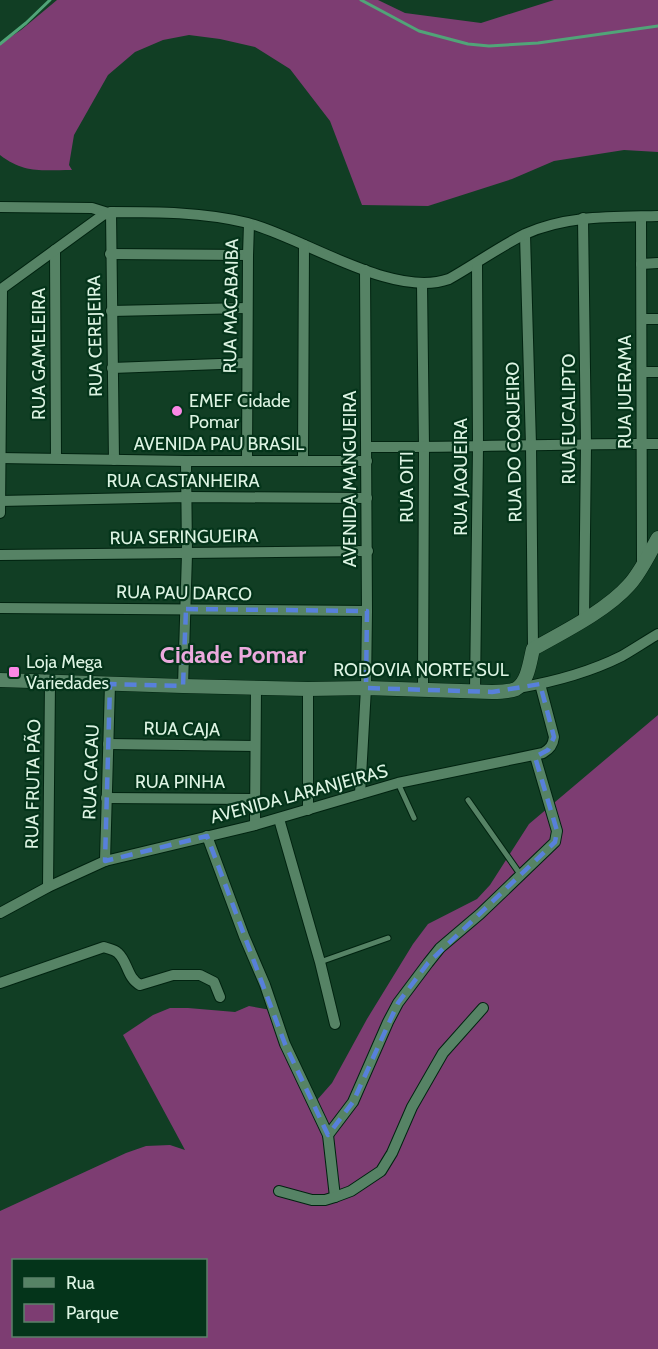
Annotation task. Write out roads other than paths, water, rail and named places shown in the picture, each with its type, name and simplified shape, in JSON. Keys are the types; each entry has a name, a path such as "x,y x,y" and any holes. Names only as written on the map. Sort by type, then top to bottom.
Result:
{"street":[{"path":"0,207 92,208 109,212 179,213 219,217 277,233 365,270 422,284 438,283 449,279 525,235 563,222 583,218 658,216"},
{"path":"0,513 1,290 109,212"},
{"name":"RUA CEREJEIRA","path":"109,212 114,460"},
{"name":"RUA JUERAMA","path":"641,217 642,567"},
{"name":"RUA EUCALIPTO","path":"583,218 586,445 584,620"},
{"name":"RUA MACABAIBA","path":"247,461 249,224"},
{"name":"RUA DO COQUEIRO","path":"525,235 531,445 533,649"},
{"path":"303,461 304,245"},
{"name":"RUA GAMELEIRA","path":"55,250 56,458"},
{"path":"110,254 248,255"},
{"name":"RUA JAQUEIRA","path":"475,692 478,447 477,262"},
{"path":"641,264 658,263"},
{"name":"AVENIDA MANGUEIRA","path":"360,794 366,688 368,551 365,270"},
{"name":"RUA OITI","path":"422,284 423,690"},
{"path":"111,311 248,308"},
{"path":"642,319 658,319"},
{"path":"112,368 247,363"},
{"path":"642,372 658,372"},
{"path":"367,447 658,444"},
{"name":"AVENIDA PAU BRASIL","path":"1,458 367,461"},
{"path":"183,686 187,554 186,461"},
{"name":"RUA CASTANHEIRA","path":"0,501 187,496 367,498"},
{"path":"533,649 584,620 623,591 635,578 658,538"},
{"name":"RUA SERINGUEIRA","path":"0,555 368,551"},
{"name":"RUA PAU DARCO","path":"0,608 367,611"},
{"name":"RODOVIA NORTE SUL","path":"0,680 183,686 508,691 592,668 621,656 658,633"},
{"name":"RODOVIA NORTE SUL","path":"518,688 525,678 533,649"},
{"name":"RUA FRUTA PÃO","path":"48,887 50,682"},
{"name":"RUA CACAU","path":"105,861 110,684"},
{"path":"328,1136 353,1102 388,1022 408,990 440,948 480,914 555,842 557,835 535,756 548,750 553,744 554,737 540,684"},
{"path":"255,825 256,687"},
{"path":"308,688 308,810"},
{"name":"RUA CAJA","path":"108,744 255,746"},
{"name":"AVENIDA LARANJEIRAS","path":"0,913 48,887 105,861 279,819 398,783 535,756"},
{"name":"RUA PINHA","path":"106,798 254,799"},
{"path":"279,819 320,962 335,1024"},
{"path":"207,836 244,936 266,986 285,1044 328,1136 335,1197"},
{"path":"0,983 104,947 117,952 134,981 140,985 173,975 200,975 214,982 220,997"},
{"path":"279,1191 312,1200 325,1200 351,1191 381,1172 412,1107 443,1053 483,1008"}],"lane":[{"path":"398,783 414,818"},
{"path":"468,800 521,875"},
{"path":"320,962 388,938"}],"waterway":[{"path":"0,44 50,0"},
{"path":"361,0 419,31 468,44 489,46 538,43 658,26"}],"place":[{"name":"EMEF Cidade Pomar","path":"177,411"},
{"name":"Loja Mega Variedades","path":"14,672"}],"district":[{"name":"Cidade Pomar","path":"233,655"}]}
